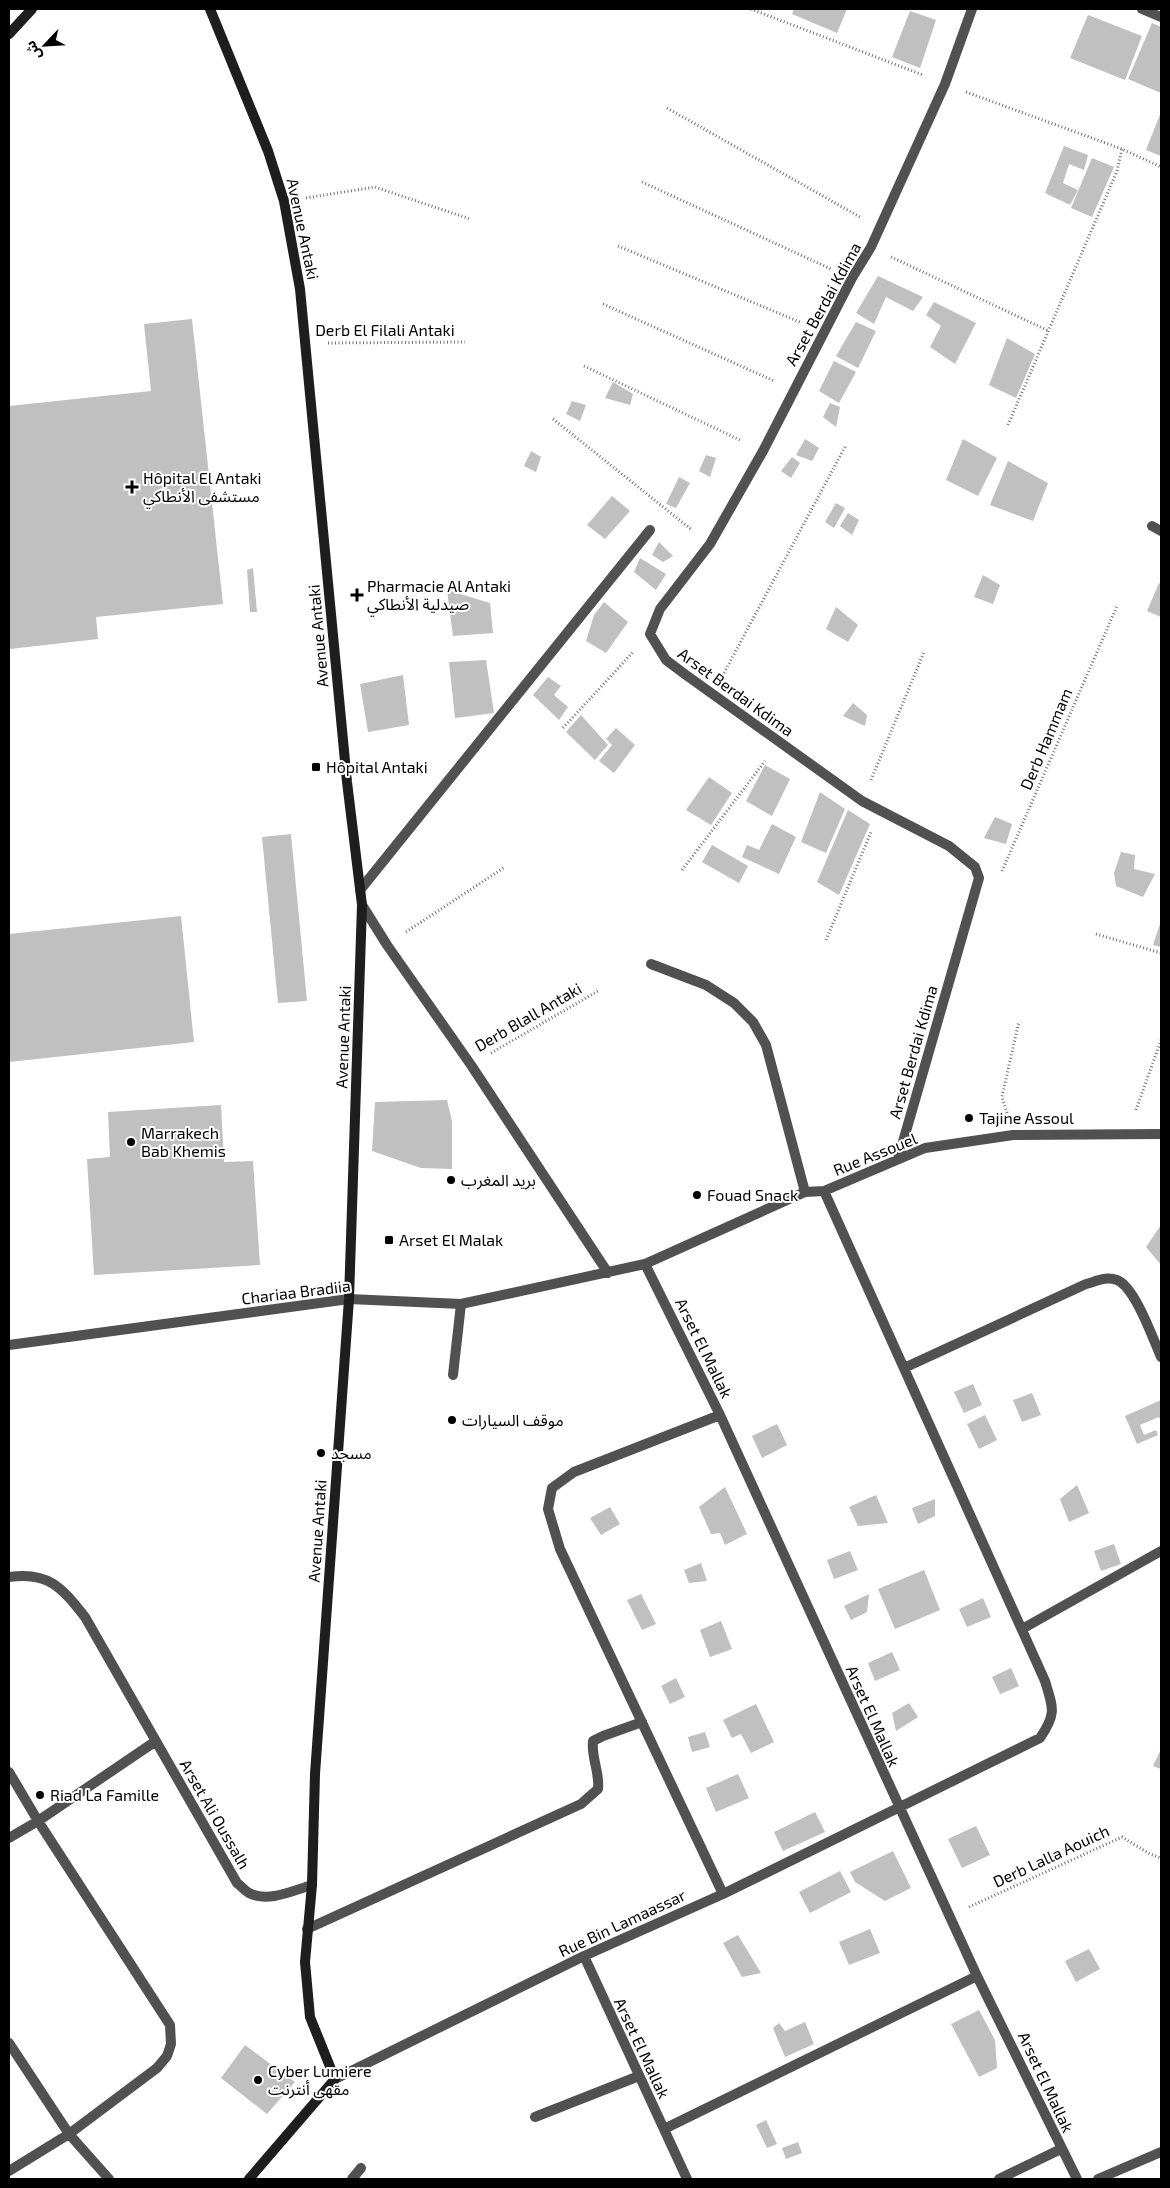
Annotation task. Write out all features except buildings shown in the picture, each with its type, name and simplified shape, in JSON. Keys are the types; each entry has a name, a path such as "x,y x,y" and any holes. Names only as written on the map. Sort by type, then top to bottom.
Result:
{"street":[{"path":"9,34 32,9"},
{"name":"Avenue Antaki","path":"210,9 268,152 284,201 300,289 347,782 362,905 349,1299 315,1774 312,1885 305,1962 310,2017 335,2079"},
{"name":"Arset Berdai Kdima","path":"898,1159 979,878 975,867 949,846 880,812 862,801 780,744 666,660 650,634 660,609 710,544 763,451 823,332 871,247 945,84 972,9"},
{"path":"1142,9 1161,17"},
{"path":"360,890 650,530"},
{"path":"362,905 387,945 471,1064 608,1273"},
{"path":"651,964 706,985 734,1003 753,1022 766,1045 805,1192"},
{"name":"Rue Assouel","path":"645,1264 805,1192 824,1191 925,1148 1013,1135 1161,1134"},
{"path":"824,1191 1022,1629 1161,1551"},
{"name":"Chariaa Bradiia","path":"9,1345 349,1299 461,1304 645,1264"},
{"name":"Arset El Mallak","path":"645,1264 720,1415 976,1976 1077,2179"},
{"path":"904,1368 1086,1284 1106,1278 1118,1280 1132,1293 1161,1358"},
{"path":"452,1375 461,1304"},
{"path":"720,1415 574,1472 552,1488 548,1510 560,1549 723,1894"},
{"name":"Arset Ali Oussalh","path":"9,1577 27,1574 44,1578 58,1586 85,1617 237,1883 250,1894 263,1896 276,1896 312,1885"},
{"name":"Rue Bin Lamaassar","path":"249,2179 335,2079 584,1956 723,1894 898,1806 1040,1738 1051,1721 1052,1704 1045,1680 1022,1629"},
{"path":"307,1929 581,1804 598,1789 598,1771 592,1752 593,1742 603,1736 642,1722"},
{"path":"9,1838 38,1821 156,1741"},
{"path":"9,1772 38,1821 170,2025 171,2044 167,2056 157,2068 69,2134 9,2171"},
{"name":"Arset El Mallak","path":"584,1956 687,2179"},
{"path":"664,2130 976,1976"},
{"path":"9,2043 69,2134 108,2179"},
{"path":"534,2117 639,2076"},
{"path":"999,2179 1061,2150"},
{"path":"1098,2179 1161,2152"},
{"path":"352,2179 361,2168"}],"path":[{"path":"752,9 945,84 1122,149 1161,167"},
{"path":"667,108 880,228"},
{"path":"1008,424 1117,171 1122,149"},
{"path":"642,182 852,278"},
{"path":"284,201 375,188 470,219"},
{"path":"618,246 823,332"},
{"path":"871,247 1049,331"},
{"path":"603,304 793,390"},
{"name":"Derb El Filali Antaki","path":"305,343 465,342"},
{"path":"584,366 763,451"},
{"path":"553,419 710,544"},
{"path":"713,694 846,445"},
{"name":"Derb Hammam","path":"1001,873 1117,606"},
{"path":"563,728 650,634"},
{"path":"862,801 924,652"},
{"path":"682,870 780,744"},
{"path":"826,940 880,812"},
{"path":"387,945 505,867"},
{"path":"1096,934 1161,953"},
{"name":"Derb Blall Antaki","path":"471,1064 598,990"},
{"path":"1013,1135 1002,1097 1020,1021"},
{"path":"1127,1135 1161,1040"},
{"name":"Derb Lalla Aouich","path":"950,1916 1122,1838 1161,1858"}],"place":[{"name":"Hôpital El Antaki مستشفى الأنطاكي","path":"132,487"},
{"name":"Pharmacie Al Antaki صيدلية الأنطاكي","path":"357,595"},
{"name":"Hôpital Antaki","path":"316,767"},
{"name":"Tajine Assoul","path":"969,1118"},
{"name":"Marrakech Bab Khemis","path":"131,1142"},
{"name":"بريد المغرب","path":"451,1180"},
{"name":"Fouad Snack","path":"697,1195"},
{"name":"Arset El Malak","path":"389,1240"},
{"name":"موقف السيارات","path":"452,1420"},
{"name":"مسجد","path":"321,1453"},
{"name":"Riad La Famille","path":"40,1795"},
{"name":"Cyber Lumiere مقهى أنترنت","path":"258,2080"}]}
